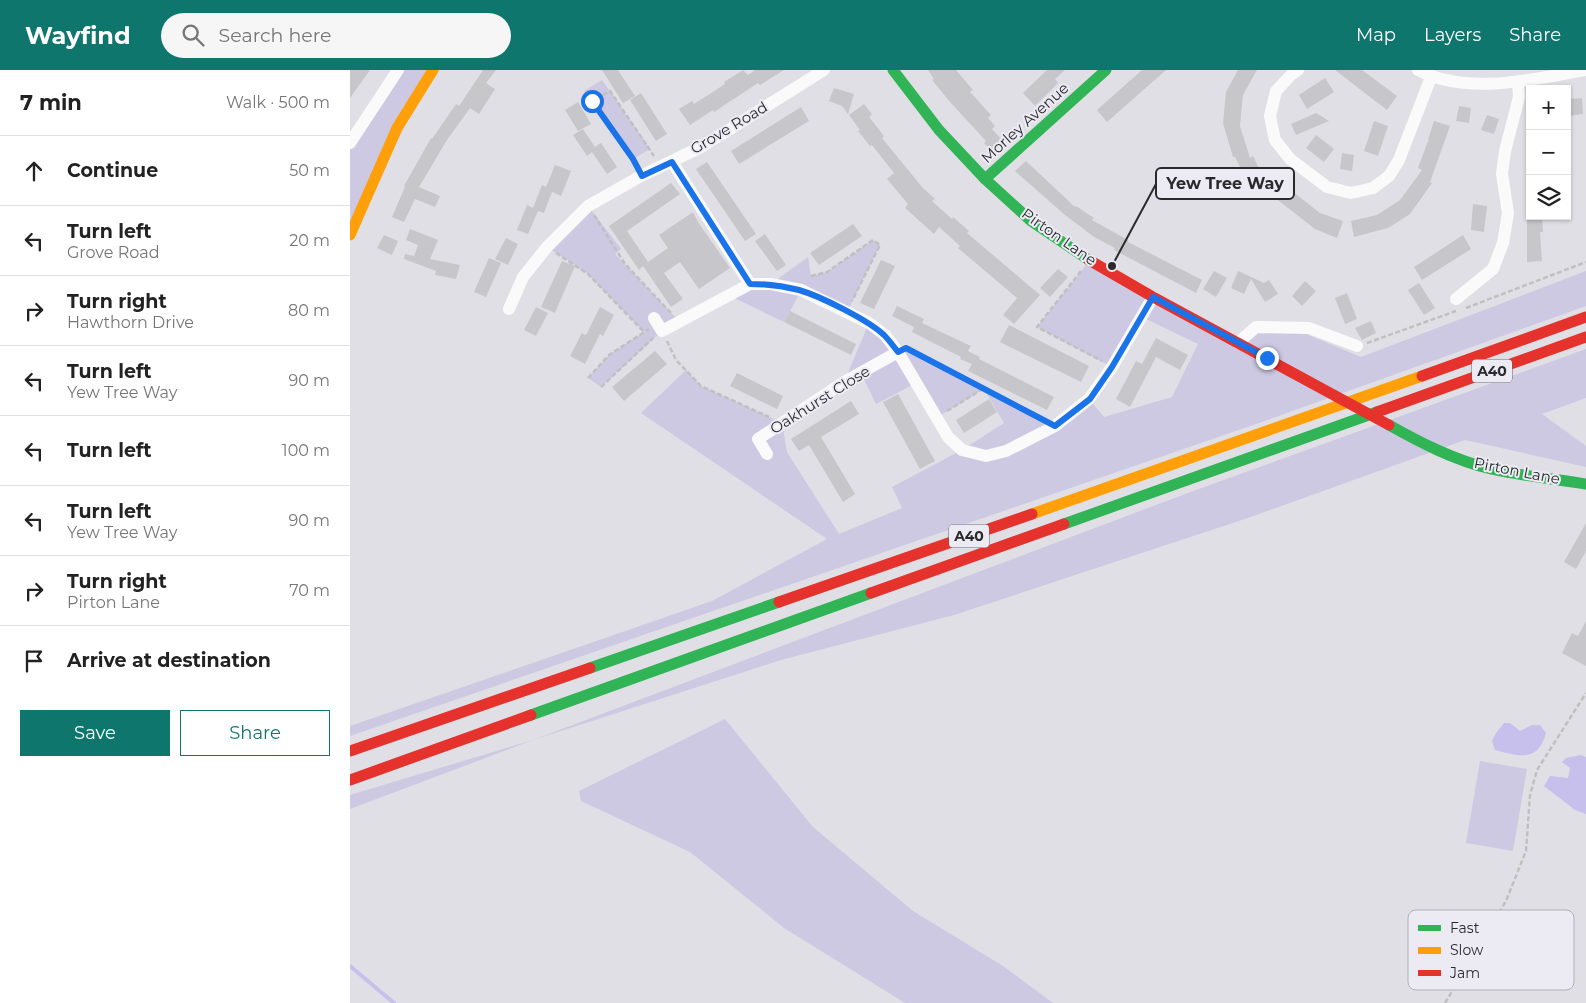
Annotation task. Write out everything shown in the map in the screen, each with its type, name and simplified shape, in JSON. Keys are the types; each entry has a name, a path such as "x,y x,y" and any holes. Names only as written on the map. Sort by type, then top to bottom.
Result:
{"main road":[{"path":"350,235 397,128 432,70"},
{"name":"Pirton Lane","path":"892,70 939,130 985,179 1031,221 1090,260 1153,297 1426,446 1491,469 1586,484"},
{"name":"Morley Avenue","path":"985,179 1106,70"},
{"name":"A40","path":"350,751 1088,495 1586,317"},
{"name":"A40","path":"350,780 1586,337"}],"street":[{"path":"350,143 398,70"},
{"name":"Grove Road","path":"508,309 523,277 546,247 588,206 642,176 701,147 824,70"},
{"path":"1298,70 1276,91 1270,116 1275,140 1290,159 1327,186 1350,193 1373,188 1389,176 1399,160 1432,77"},
{"path":"1418,70 1432,77 1472,84 1518,82 1586,70"},
{"path":"1456,305 1493,269 1503,243 1508,213 1502,174 1505,151 1519,97 1518,82"},
{"path":"667,164 750,284"},
{"path":"658,324 680,321 750,284 771,284 801,290 869,323 885,335 898,352 948,437 962,450 986,456 1006,451 1055,426 1090,399 1112,367 1153,297"},
{"path":"1238,343 1256,327 1309,328 1357,346"},
{"name":"Oakhurst Close","path":"767,454 758,439 844,382 898,352"}],"path":[{"path":"642,176 633,159 592,101 610,91 667,164"},
{"path":"588,206 625,264 680,321"},
{"path":"811,276 827,272 873,240 880,245 847,312"},
{"path":"546,247 588,274 644,332"},
{"path":"1090,260 1037,328 1112,367"},
{"path":"1465,308 1586,262"},
{"path":"1357,346 1456,305"},
{"path":"588,378 609,356 658,324"},
{"path":"601,387 658,324"},
{"path":"658,324 676,360 701,386 782,423"},
{"path":"898,352 906,348 1055,426"},
{"path":"936,418 984,388"},
{"path":"1501,910 1526,851 1530,795 1537,770 1586,693"},
{"path":"1445,1003 1453,990"}],"shaded area":[{"path":"399,70 433,70 350,235 350,150"},
{"path":"602,80 650,149 633,159 584,91"},
{"path":"588,206 621,249 615,254 679,321 662,331 601,387 588,378 609,355 644,332 588,274 547,247"},
{"path":"873,240 880,245 847,312 801,291 784,322 728,295 771,284 808,257 811,276 827,272"},
{"path":"1090,260 1237,342 1256,327 1306,334 1361,357 1586,271 1586,306 1259,423 350,736 350,726 712,601 827,539 641,413 686,370 701,386 782,423 787,452 839,534 902,508 892,487 962,450 1004,423 984,389 1055,426 1089,399 1104,417 1172,397 1198,344 1142,317 1112,367 1037,327"},
{"path":"869,323 898,352 906,349 984,389 936,418 916,383 876,404 861,373 844,382"},
{"path":"1586,349 1586,398 1542,414 1586,446 1586,467 1465,440 1248,518 954,615 781,660 533,740 1185,494"},
{"path":"725,719 813,827 913,911 1003,966 1053,1003 905,1003 784,928 690,852 581,801 579,791"},
{"path":"1504,723 1510,723 1520,731 1532,725 1540,725 1546,733 1538,749 1526,755 1495,750 1492,741"},
{"path":"533,740 350,809 350,795"},
{"path":"1581,755 1586,757 1586,814 1575,810 1544,786 1550,776 1568,778 1570,768 1562,762 1566,758"},
{"path":"1480,761 1527,769 1513,851 1466,843"}],"building":[{"path":"350,70 370,70 350,98"},
{"path":"483,70 496,70 486,83 495,89 479,114 470,108 447,140 419,187 440,196 435,207 415,199 404,222 392,217 404,186 431,138 456,104 459,106"},
{"path":"602,70 618,70 635,96 623,103"},
{"path":"743,70 748,75 755,70 784,70 760,85 758,83 714,112 713,110 690,125 679,109 692,101 694,104"},
{"path":"928,70 956,70 973,90 970,92 991,115 988,118 995,126 992,129 1002,140 991,150 984,143 986,141 932,80 934,79"},
{"path":"1047,70 1065,70 1055,79 1058,83 1035,106 1023,93"},
{"path":"1142,70 1166,70 1107,122 1097,110"},
{"path":"1238,70 1257,70 1243,95 1240,126 1250,158 1253,156 1262,174 1265,170 1320,213 1343,221 1337,238 1315,229 1243,173 1235,157 1233,157 1223,123 1226,92"},
{"path":"1335,70 1362,70 1397,96 1387,110"},
{"path":"1325,78 1334,92 1307,109 1299,95"},
{"path":"834,88 854,94 848,114 842,106 829,101"},
{"path":"641,93 667,134 656,141 630,100"},
{"path":"1582,98 1583,114 1571,116 1571,99"},
{"path":"578,102 591,124 578,131 565,110"},
{"path":"864,104 872,114 869,117 884,136 882,138 922,187 935,199 932,201 952,219 953,217 969,231 967,233 1040,295 1014,324 1003,315 1017,298 958,248 960,246 939,227 934,234 905,208 908,204 887,179 894,173 872,145 870,146 858,131 860,130 849,115"},
{"path":"1459,106 1471,108 1469,123 1456,121"},
{"path":"801,107 809,121 739,164 731,151"},
{"path":"1316,113 1329,121 1296,135 1291,124"},
{"path":"1487,115 1499,119 1494,134 1481,130"},
{"path":"1374,121 1388,126 1378,156 1364,151"},
{"path":"1434,121 1450,126 1430,182 1432,183 1410,214 1388,228 1354,237 1351,221 1377,215 1400,200 1422,170 1418,168 1428,141 1430,142 1428,140"},
{"path":"583,129 595,147 601,143 617,167 607,174 592,152 587,156 573,135"},
{"path":"1316,135 1334,149 1324,162 1306,148"},
{"path":"1342,153 1354,155 1352,171 1340,169"},
{"path":"1026,161 1075,207 1094,218 1092,220 1128,240 1128,242 1202,280 1196,293 1114,250 1115,248 1094,237 1065,215 1015,171"},
{"path":"707,162 756,234 745,241 696,169"},
{"path":"555,165 571,171 561,196 552,192 544,213 538,211 528,234 517,230 527,205 533,208 542,185 546,187"},
{"path":"671,183 680,194 627,231 648,262 668,248 659,235 693,212 730,268 699,289 680,262 664,273 683,299 671,307 643,266 639,270 609,226"},
{"path":"1473,204 1487,206 1484,232 1471,230"},
{"path":"1527,220 1542,220 1543,232 1540,232 1542,261 1527,262"},
{"path":"853,224 862,236 819,265 810,253"},
{"path":"410,229 438,240 430,259 460,265 456,279 435,275 436,271 404,259 405,254 414,256 418,245 406,240"},
{"path":"765,234 786,265 777,271 755,241"},
{"path":"384,235 398,241 392,255 377,248"},
{"path":"1463,235 1471,249 1422,280 1414,267"},
{"path":"506,238 518,244 508,265 495,259"},
{"path":"489,258 501,263 486,297 474,292"},
{"path":"881,260 895,266 874,309 860,303"},
{"path":"562,261 575,266 555,313 541,307"},
{"path":"1058,269 1068,277 1050,297 1040,288"},
{"path":"1214,271 1227,278 1216,297 1203,289"},
{"path":"1238,271 1264,283 1269,280 1278,294 1265,302 1251,279 1244,294 1231,288"},
{"path":"1305,281 1316,291 1302,306 1292,296"},
{"path":"1419,283 1435,308 1424,315 1408,290"},
{"path":"1347,293 1357,319 1345,324 1335,298"},
{"path":"897,306 924,319 922,323 971,346 968,351 980,357 979,359 1054,397 1047,410 968,371 972,364 912,332 914,327 892,316"},
{"path":"536,307 548,313 536,336 524,330"},
{"path":"600,307 614,315 603,336 600,334 585,364 570,356 582,333 586,335"},
{"path":"790,311 856,344 851,355 784,322"},
{"path":"1371,321 1376,333 1362,340 1355,328"},
{"path":"1009,325 1089,366 1081,382 1000,342"},
{"path":"1156,338 1188,355 1180,370 1156,357 1130,407 1116,399 1136,361 1142,364"},
{"path":"655,351 667,364 624,401 612,387"},
{"path":"737,373 783,396 777,409 730,386"},
{"path":"898,394 935,461 920,469 883,402"},
{"path":"989,399 997,412 964,433 956,420"},
{"path":"851,401 859,414 821,437 855,494 843,502 809,445 799,451 791,439"},
{"path":"1586,523 1586,551 1576,569 1564,562"},
{"path":"1586,621 1586,666 1562,653 1572,633 1578,636"}],"waterway":[{"path":"350,966 394,1003"}],"traffic: fast":[{"path":"893,70 939,130 985,179 1031,221 1089,260"},
{"path":"985,179 1106,70"},
{"path":"1064,524 1377,412"},
{"path":"1389,425 1438,450 1477,465 1515,474 1586,484"},
{"path":"531,715 871,593"},
{"path":"590,668 779,602"}],"traffic: slow":[{"path":"350,235 397,128 433,70"},
{"path":"1032,514 1422,376"}],"traffic: jam":[{"path":"1089,260 1153,297 1389,425"},
{"path":"1422,376 1586,317"},
{"path":"1377,412 1586,337"},
{"path":"779,602 1032,514"},
{"path":"871,593 1064,524"},
{"path":"350,751 590,668"},
{"path":"350,780 531,715"}],"place":[{"name":"Yew Tree Way","path":"1112,266"}],"route":[{"path":"592,101 633,159 642,176 672,162 750,284 771,284 801,290 821,299 869,323 885,335 898,352 906,348 1055,426 1090,399 1112,367 1153,297 1267,358"}]}
